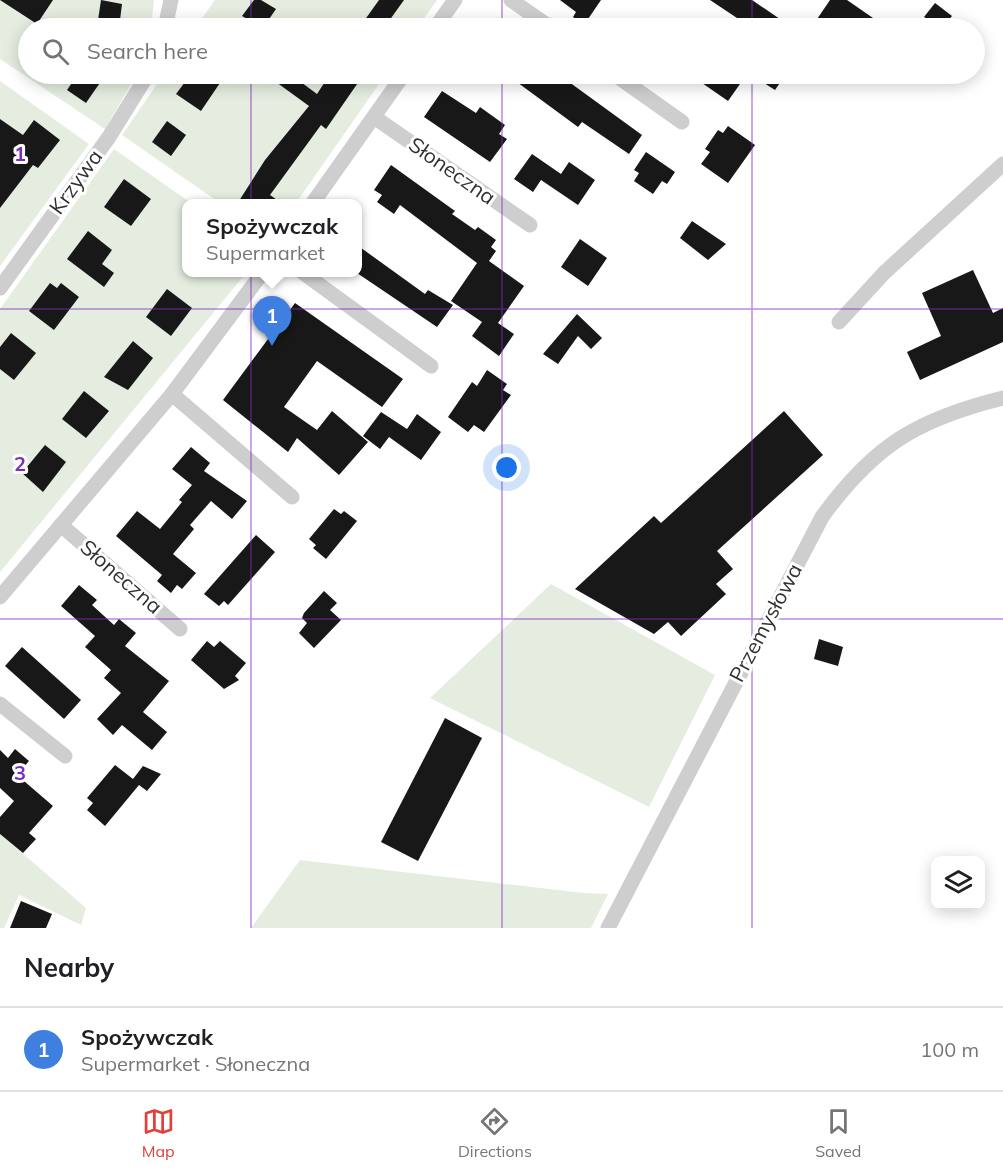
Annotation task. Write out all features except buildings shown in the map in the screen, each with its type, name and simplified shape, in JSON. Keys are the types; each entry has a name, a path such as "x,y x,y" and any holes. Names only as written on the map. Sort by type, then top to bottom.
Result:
{"street":[{"path":"167,18 171,0"},
{"path":"442,18 455,0"},
{"path":"511,0 536,18"},
{"name":"Krzywa","path":"0,288 109,137 142,84"},
{"path":"316,199 397,84"},
{"path":"628,84 682,122"},
{"name":"Słoneczna","path":"374,117 530,225"},
{"path":"839,322 884,273 988,181 1003,164"},
{"name":"Słoneczna","path":"0,597 172,394 260,277"},
{"path":"308,277 431,366"},
{"path":"172,394 292,497"},
{"name":"Przemysłowa","path":"608,928 822,517 845,484 892,442 926,422 950,412 1003,398"},
{"name":"Słoneczna","path":"61,525 180,629"},
{"path":"0,704 65,756"}],"shaded area":[{"path":"0,0 154,0 152,18 18,18 18,71 0,59"},
{"path":"215,0 437,0 424,18 202,18"},
{"path":"0,81 89,144 0,266"},
{"path":"38,84 131,84 105,129"},
{"path":"157,84 379,84 299,199 214,199 122,135"},
{"path":"114,149 185,199 182,199 182,277 243,277 0,572 0,309"},
{"path":"551,584 715,675 649,807 430,698"},
{"path":"0,834 86,908 81,925 19,895 4,928 0,928"},
{"path":"300,860 608,894 591,928 251,928"}],"place":[{"name":"Spożywczak","path":"272,346"}]}
